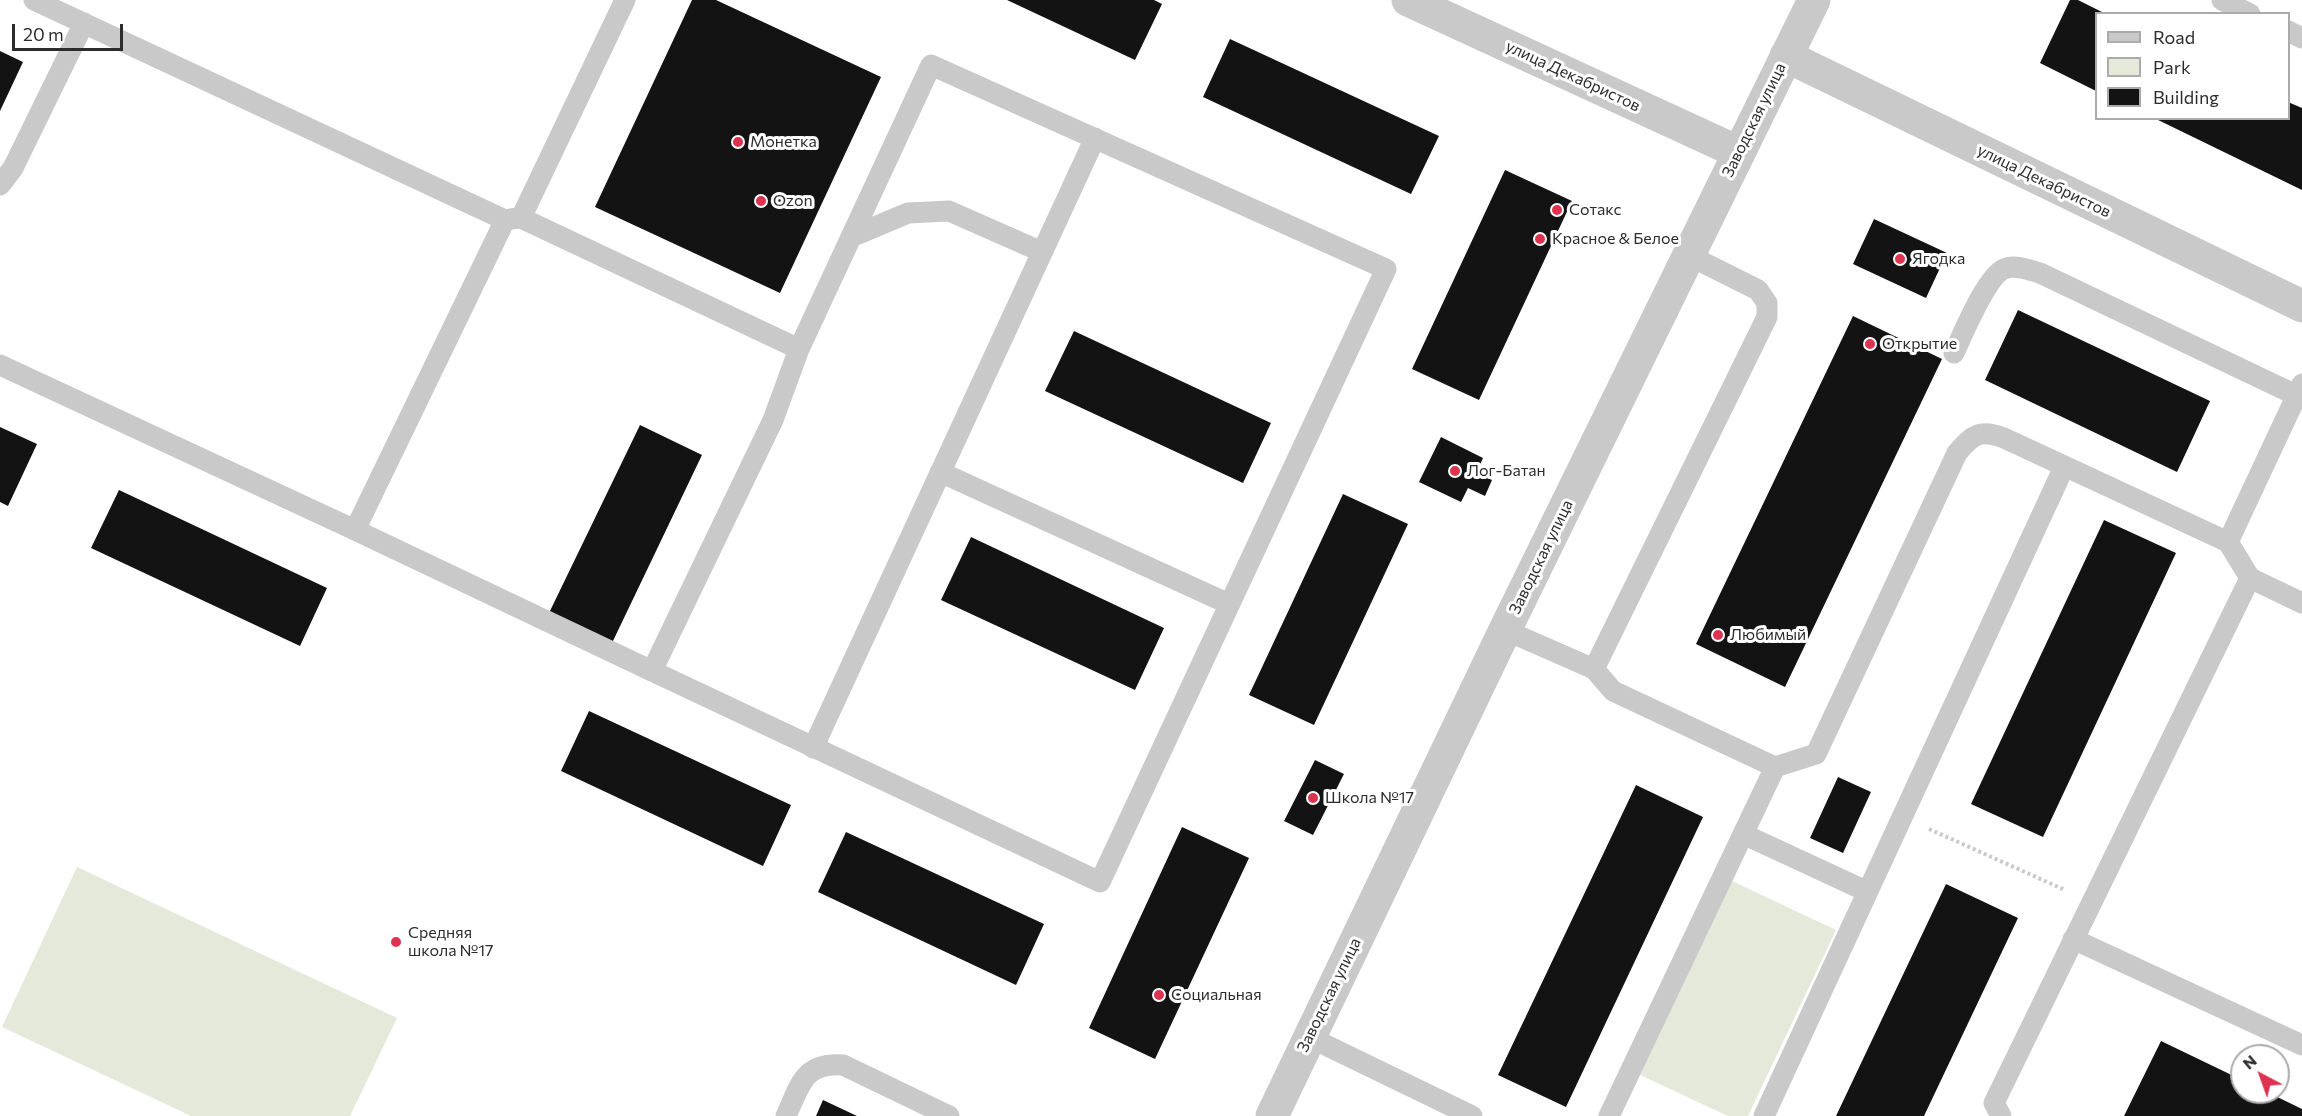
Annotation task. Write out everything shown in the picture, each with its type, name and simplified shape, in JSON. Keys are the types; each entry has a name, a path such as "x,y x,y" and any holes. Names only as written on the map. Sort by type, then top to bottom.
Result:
{"street":[{"name":"улица Декабристов","path":"1408,0 1738,152"},
{"name":"Заводская улица","path":"1272,1116 1505,630 1814,0"},
{"name":"улица Декабристов","path":"1786,56 2302,306"}],"lane":[{"path":"34,0 799,349"},
{"path":"355,530 625,0"},
{"path":"2222,0 2246,12"},
{"path":"0,185 13,168 84,23"},
{"path":"0,365 1100,882 1386,268 931,64 799,349 772,420 652,671"},
{"path":"813,748 1095,138"},
{"path":"851,237 908,213 949,211 1042,252"},
{"path":"1594,669 1767,317 1767,303 1758,290 1688,255"},
{"path":"1954,353 1990,281 2004,268 2019,267 2040,273 2300,392 2228,542"},
{"path":"1505,630 1594,669 1613,691 1775,767 1816,754 1957,453 1970,438 1987,432 2228,542 2250,578 2302,603"},
{"path":"1764,1116 1866,891 2064,467"},
{"path":"940,472 1229,604"},
{"path":"2001,1116 1994,1103 2250,578"},
{"path":"1609,1116 1775,767"},
{"path":"1743,834 1866,891"},
{"path":"2073,939 2302,1045"},
{"path":"1309,1037 1442,1110 1472,1116"},
{"path":"786,1116 805,1076 816,1067 828,1064 843,1065 948,1116"}],"path":[{"path":"1901,817 2091,902"}],"green space":[{"path":"77,867 397,1018 350,1116 191,1116 2,1027"},
{"path":"1732,881 1836,930 1748,1116 1728,1116 1640,1075"}],"building":[{"name":"Монетка","path":"692,0 716,0 881,77 780,293 595,207"},
{"path":"1007,0 1154,0 1162,4 1135,60"},
{"path":"2070,0 2078,0 2102,12 2095,12 2095,90 2040,63"},
{"path":"1230,39 1439,136 1411,194 1203,97"},
{"path":"0,51 23,62 0,111"},
{"path":"2290,103 2302,108 2302,190 2158,120 2290,120"},
{"path":"1505,170 1572,201 1479,400 1412,369"},
{"name":"Ягодка","path":"1874,219 1947,253 1926,298 1853,264"},
{"path":"2018,310 2210,401 2177,472 1985,380"},
{"path":"1853,316 1942,359 1785,687 1696,644"},
{"path":"1074,331 1271,423 1243,483 1045,391"},
{"path":"640,425 702,455 612,643 549,613"},
{"path":"0,427 37,444 8,506 0,502"},
{"path":"1441,437 1483,458 1476,473 1492,480 1485,496 1468,488 1461,502 1419,482"},
{"path":"119,490 327,588 300,646 91,548"},
{"path":"1343,494 1408,524 1314,725 1249,695"},
{"path":"2104,520 2176,553 2043,837 1971,804"},
{"path":"971,537 1164,628 1135,690 941,600"},
{"path":"589,711 791,805 763,866 561,771"},
{"path":"1315,760 1344,774 1313,835 1284,821"},
{"path":"1838,777 1871,792 1843,853 1810,838"},
{"path":"1636,785 1703,817 1566,1107 1498,1075"},
{"path":"1182,827 1249,858 1155,1059 1089,1028"},
{"path":"846,832 1044,924 1016,985 818,892"},
{"path":"1946,884 2018,918 1924,1116 1836,1116"},
{"path":"2161,1041 2230,1074 2230,1104 2290,1103 2302,1109 2302,1116 2124,1116"},
{"path":"823,1100 857,1116 816,1116"}],"place":[{"name":"Монетка","path":"738,142"},
{"name":"Ozon","path":"761,201"},
{"name":"Сотакс","path":"1557,210"},
{"name":"Красное & Белое","path":"1540,239"},
{"name":"Ягодка","path":"1900,259"},
{"name":"Открытие","path":"1870,344"},
{"name":"Лог-Батан","path":"1455,471"},
{"name":"Любимый","path":"1718,635"},
{"name":"Школа №17","path":"1313,798"},
{"name":"Средняя школа №17","path":"396,942"},
{"name":"Социальная","path":"1159,995"}]}
